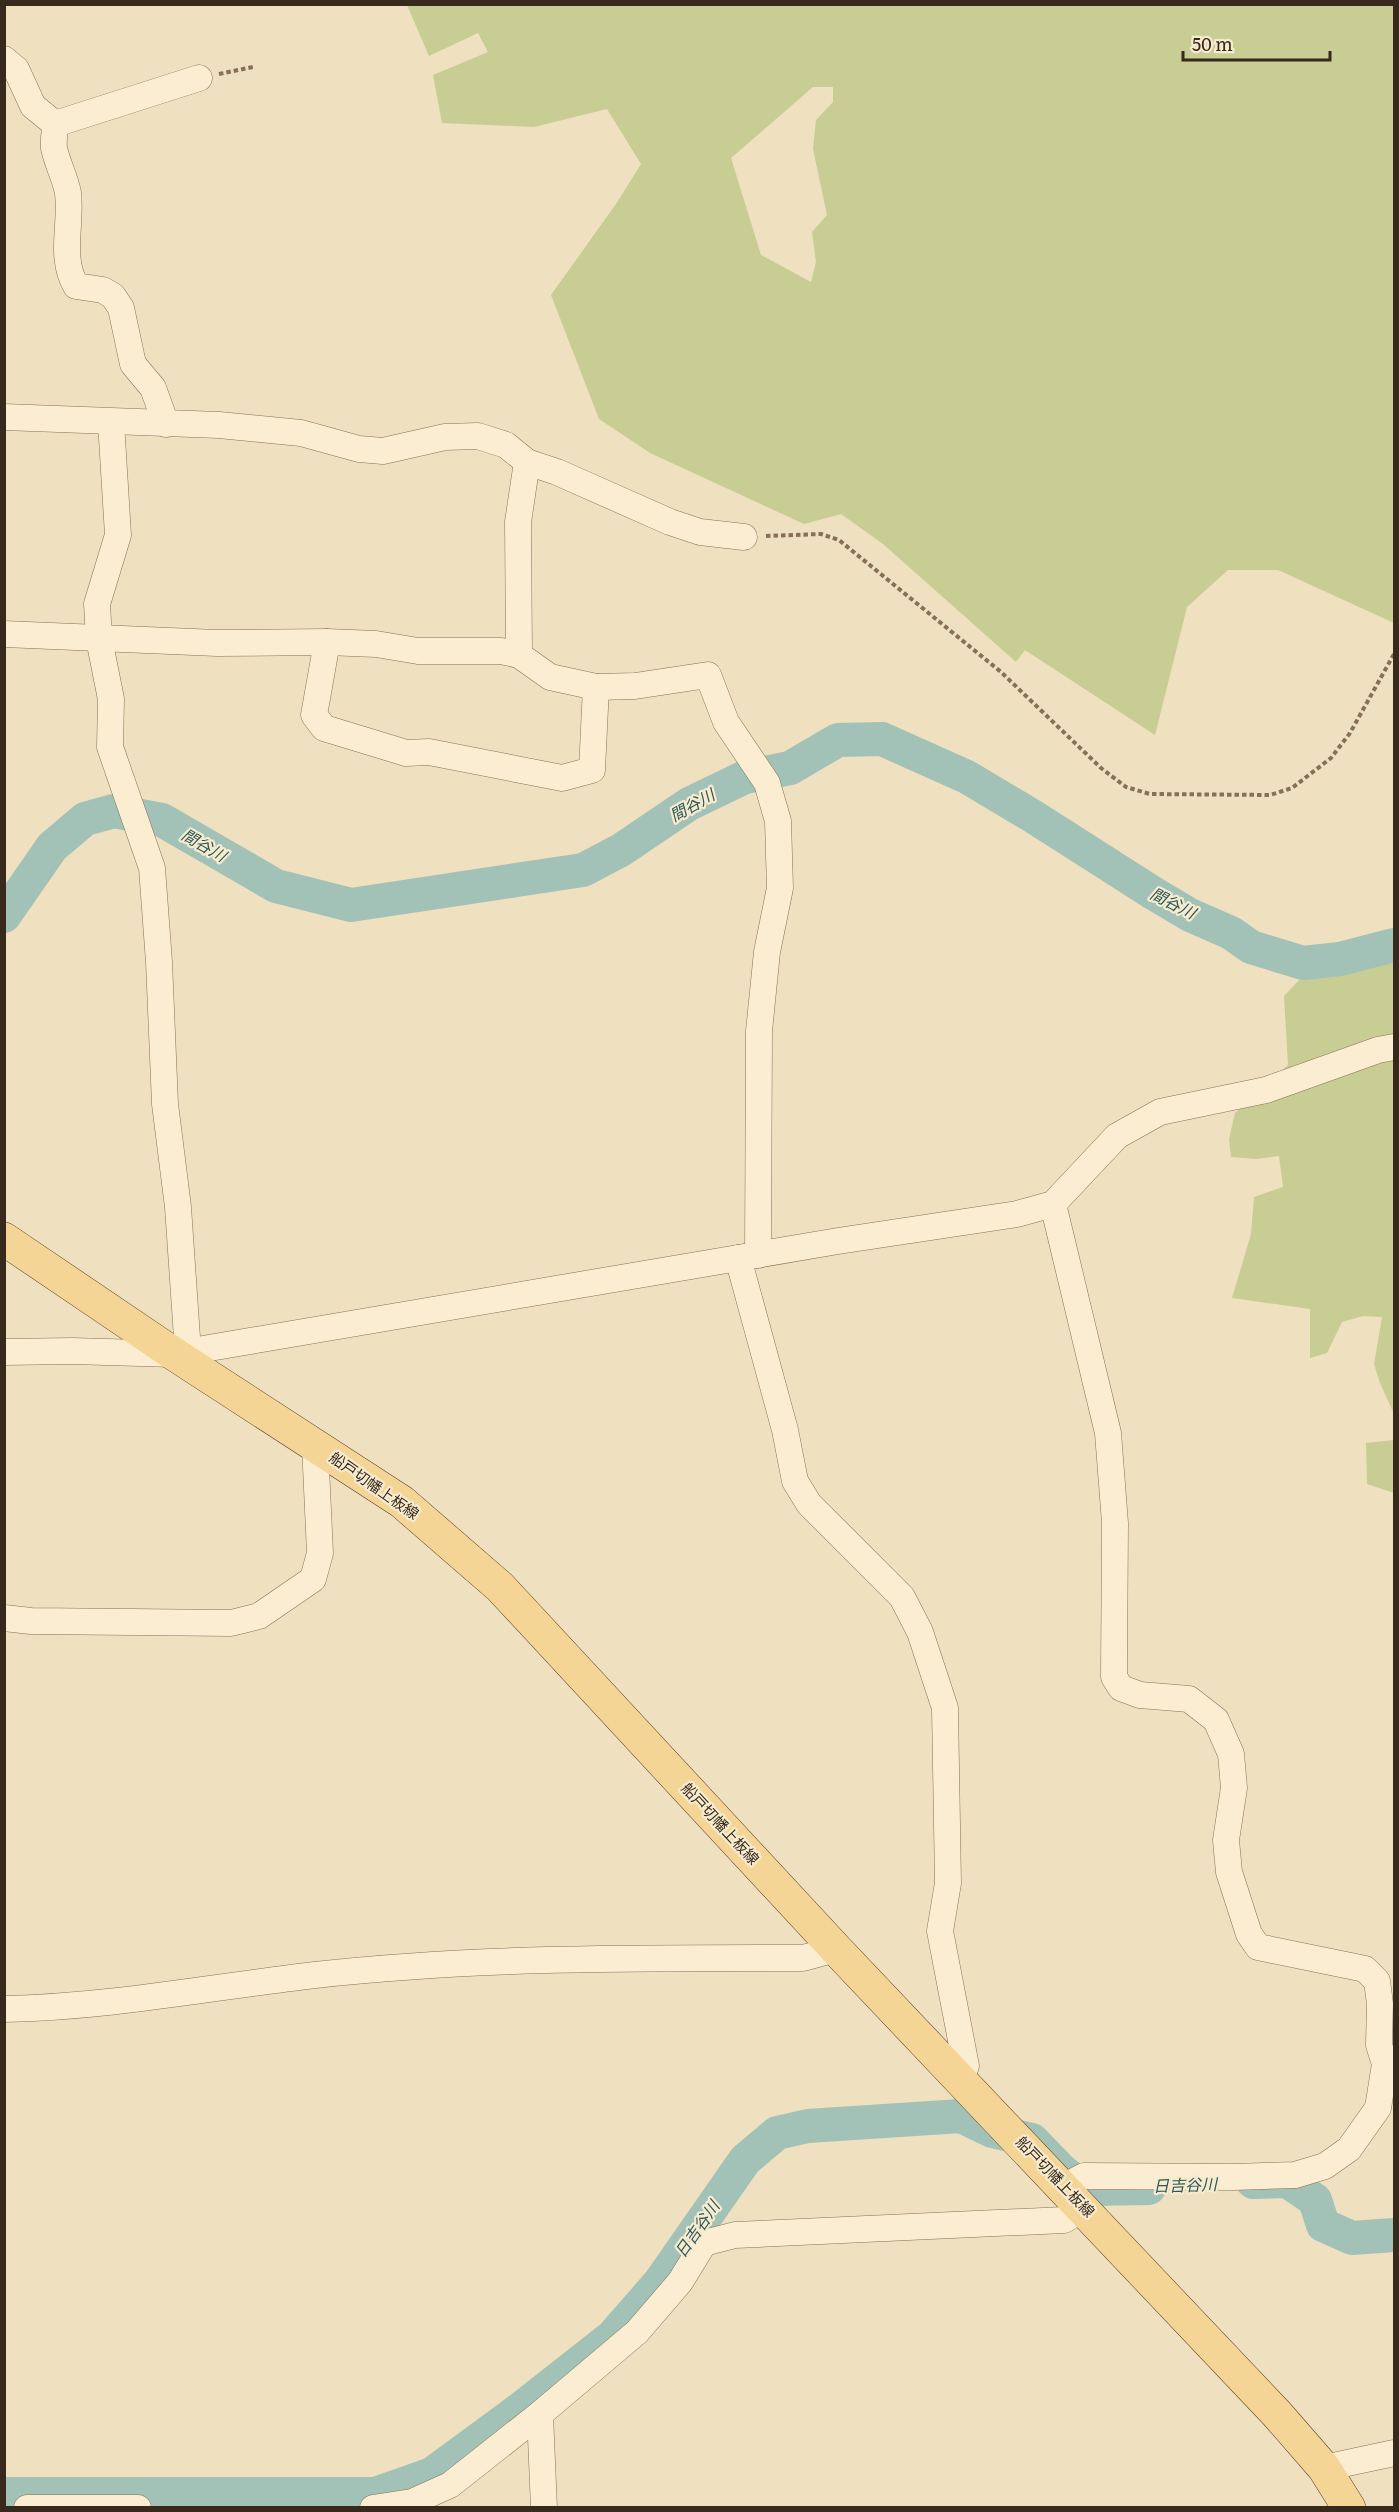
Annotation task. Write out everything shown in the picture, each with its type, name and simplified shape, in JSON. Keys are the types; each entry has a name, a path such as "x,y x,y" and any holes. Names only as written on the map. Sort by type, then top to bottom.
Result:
{"main road":[{"name":"船戸切幡上板線","path":"4,1239 181,1353 402,1502 500,1587 836,1949 1015,2135 1074,2189 1324,2468 1349,2508"}],"street":[{"path":"4,59 16,69 33,106 55,124"},
{"path":"55,124 199,78"},
{"path":"55,124 54,146 65,176 68,196 67,262 71,278 76,286 103,290 113,296 121,308 133,364 153,388 166,424"},
{"path":"4,417 219,425 301,433 359,449 383,451 445,437 478,436 506,445 527,462 557,472 690,529 744,537"},
{"path":"111,422 118,535 98,604 99,639 111,699 110,747 152,868 159,962 165,1104 178,1207 181,1353"},
{"path":"519,655 518,522 527,462"},
{"path":"4,634 217,644 327,642 376,644 418,651 501,651 519,655 550,677 596,687 635,686 708,675 726,722 762,774 778,820 780,888 767,952 759,1031 748,1257 795,1481 809,1504 902,1597 920,1632 945,1708 948,1882 940,1931 966,2066 960,2078"},
{"path":"327,642 314,715 324,728 406,753 429,752 562,778 592,770 596,687"},
{"path":"4,1352 181,1353 838,1241 1017,1214 1053,1204 1117,1136 1160,1112 1266,1090 1378,1050 1395,1047"},
{"path":"373,2508 412,2502 450,2485 540,2414 637,2332 680,2282 704,2243 735,2235 1064,2220 1074,2189 1084,2176 1295,2175 1325,2166 1349,2150 1378,2108 1390,2061 1379,2045 1380,2004 1377,1981 1365,1969 1258,1947 1249,1934 1229,1872 1226,1839 1234,1788 1231,1754 1216,1720 1189,1699 1140,1695 1121,1688 1114,1677 1115,1523 1108,1433 1053,1204"},
{"path":"4,1618 31,1621 231,1623 259,1616 313,1579 320,1553 315,1444"},
{"path":"4,2009 178,1995 315,1975 476,1963 569,1958 803,1958 836,1949"},
{"path":"540,2414 544,2508"},
{"path":"1324,2468 1395,2453"},
{"path":"27,2508 138,2508"}],"path":[{"path":"199,78 253,67"},
{"path":"744,537 821,534 838,540 1001,672 1101,768 1126,788 1150,794 1270,795 1292,788 1331,758 1344,741 1395,654"}],"green space":[{"path":"407,5 1394,5 1394,623 1278,570 1228,570 1187,607 1155,735 1025,650 1016,662 883,544 841,514 804,524 650,453 599,419 551,295 616,204 641,164 607,109 534,127 442,123 433,75 488,52 478,33 429,56","holes":["813,87 833,87 833,102 816,120 813,149 827,215 812,232 816,262 811,282 761,255 731,158"]},
{"path":"1394,957 1394,1414 1374,1364 1382,1317 1363,1316 1342,1322 1327,1353 1310,1358 1310,1309 1232,1298 1251,1234 1254,1197 1283,1187 1279,1156 1256,1159 1231,1157 1229,1139 1235,1113 1288,1065 1284,996 1306,973"},
{"path":"1394,1440 1394,1493 1367,1484 1366,1443"}],"waterway":[{"name":"間谷川","path":"4,916 52,847 85,819 114,811 162,820 276,886 351,905 583,870 621,850 689,804 745,777 790,768 838,740 882,739 967,777 1153,893 1190,915 1231,933 1251,947 1303,963 1340,959 1394,945"},
{"name":"日吉谷川","path":"4,2494 375,2494 432,2474 612,2337 660,2282 745,2160 777,2133 808,2126 961,2116 992,2131 1032,2140 1061,2170 1085,2189 1149,2188"},
{"name":"日吉谷川","path":"1253,2182 1287,2181 1315,2200 1323,2225 1352,2238 1394,2235"}]}
